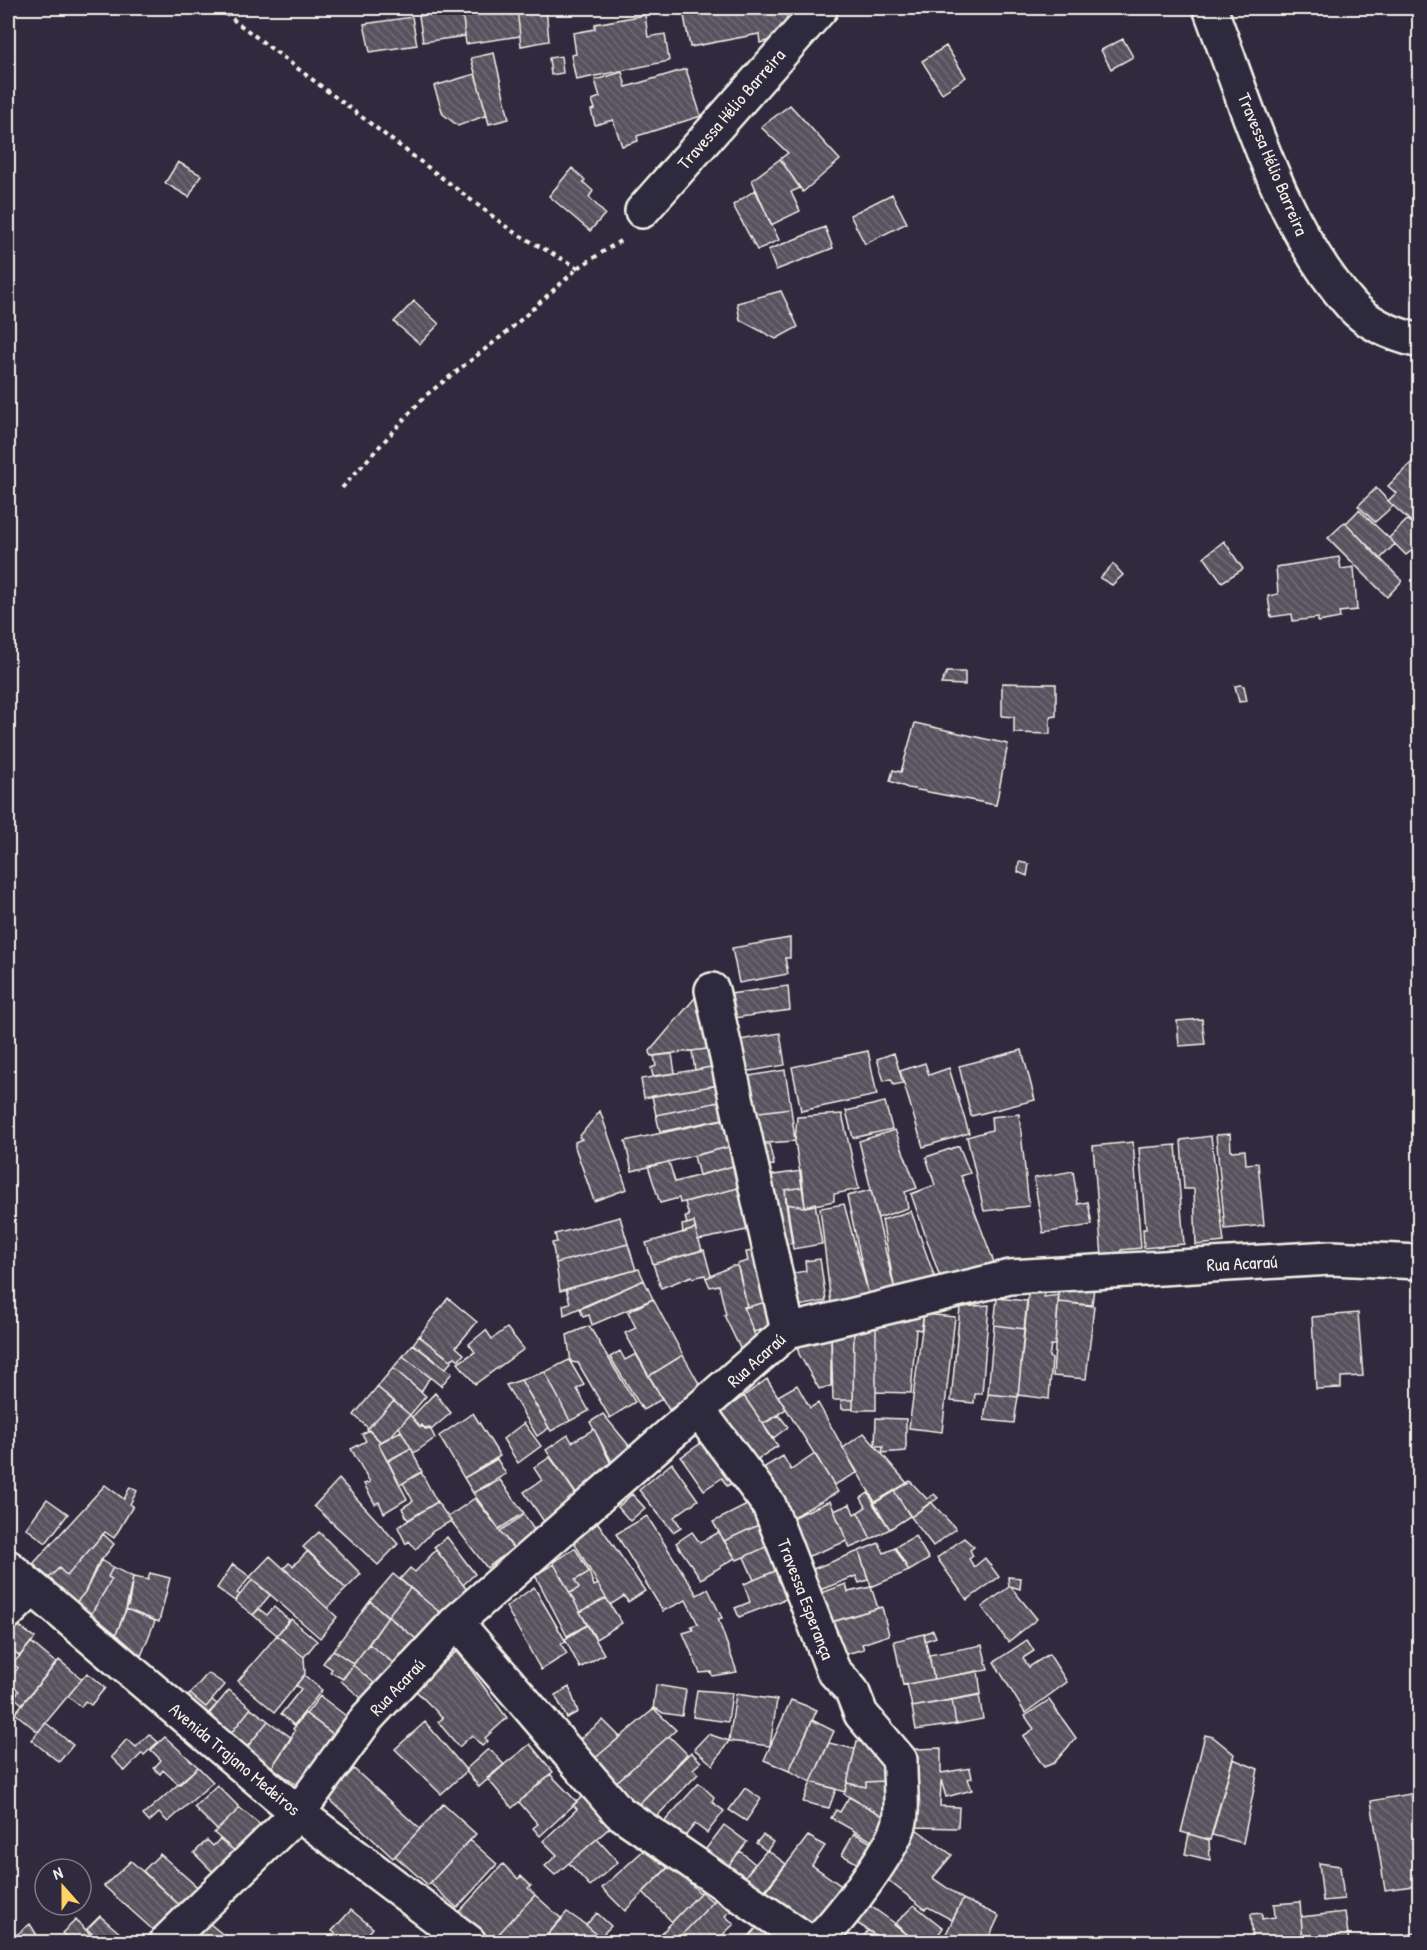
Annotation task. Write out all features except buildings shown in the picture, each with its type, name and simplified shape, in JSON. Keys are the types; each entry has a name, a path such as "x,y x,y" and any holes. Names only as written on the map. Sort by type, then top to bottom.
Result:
{"street":[{"name":"Travessa Hélio Barreira","path":"642,211 821,8"},
{"name":"Travessa Hélio Barreira","path":"1210,8 1294,221 1352,306 1395,335 1419,341"},
{"path":"712,990 788,1331"},
{"name":"Rua Acaraú","path":"166,1942 298,1813 368,1718 456,1622 788,1331 1010,1276 1331,1258 1419,1262"},
{"name":"Travessa Esperança","path":"699,1411 770,1505 833,1670 852,1690 861,1714 900,1760 899,1825 874,1871 828,1933 816,1942"},
{"name":"Avenida Trajano Medeiros","path":"8,1567 298,1813 469,1942"},
{"path":"8,1612 32,1589"},
{"path":"456,1622 619,1812 809,1942"}],"path":[{"path":"218,8 512,231 578,268"},
{"path":"342,488 425,396 507,332 578,268 622,242 642,211"}]}
